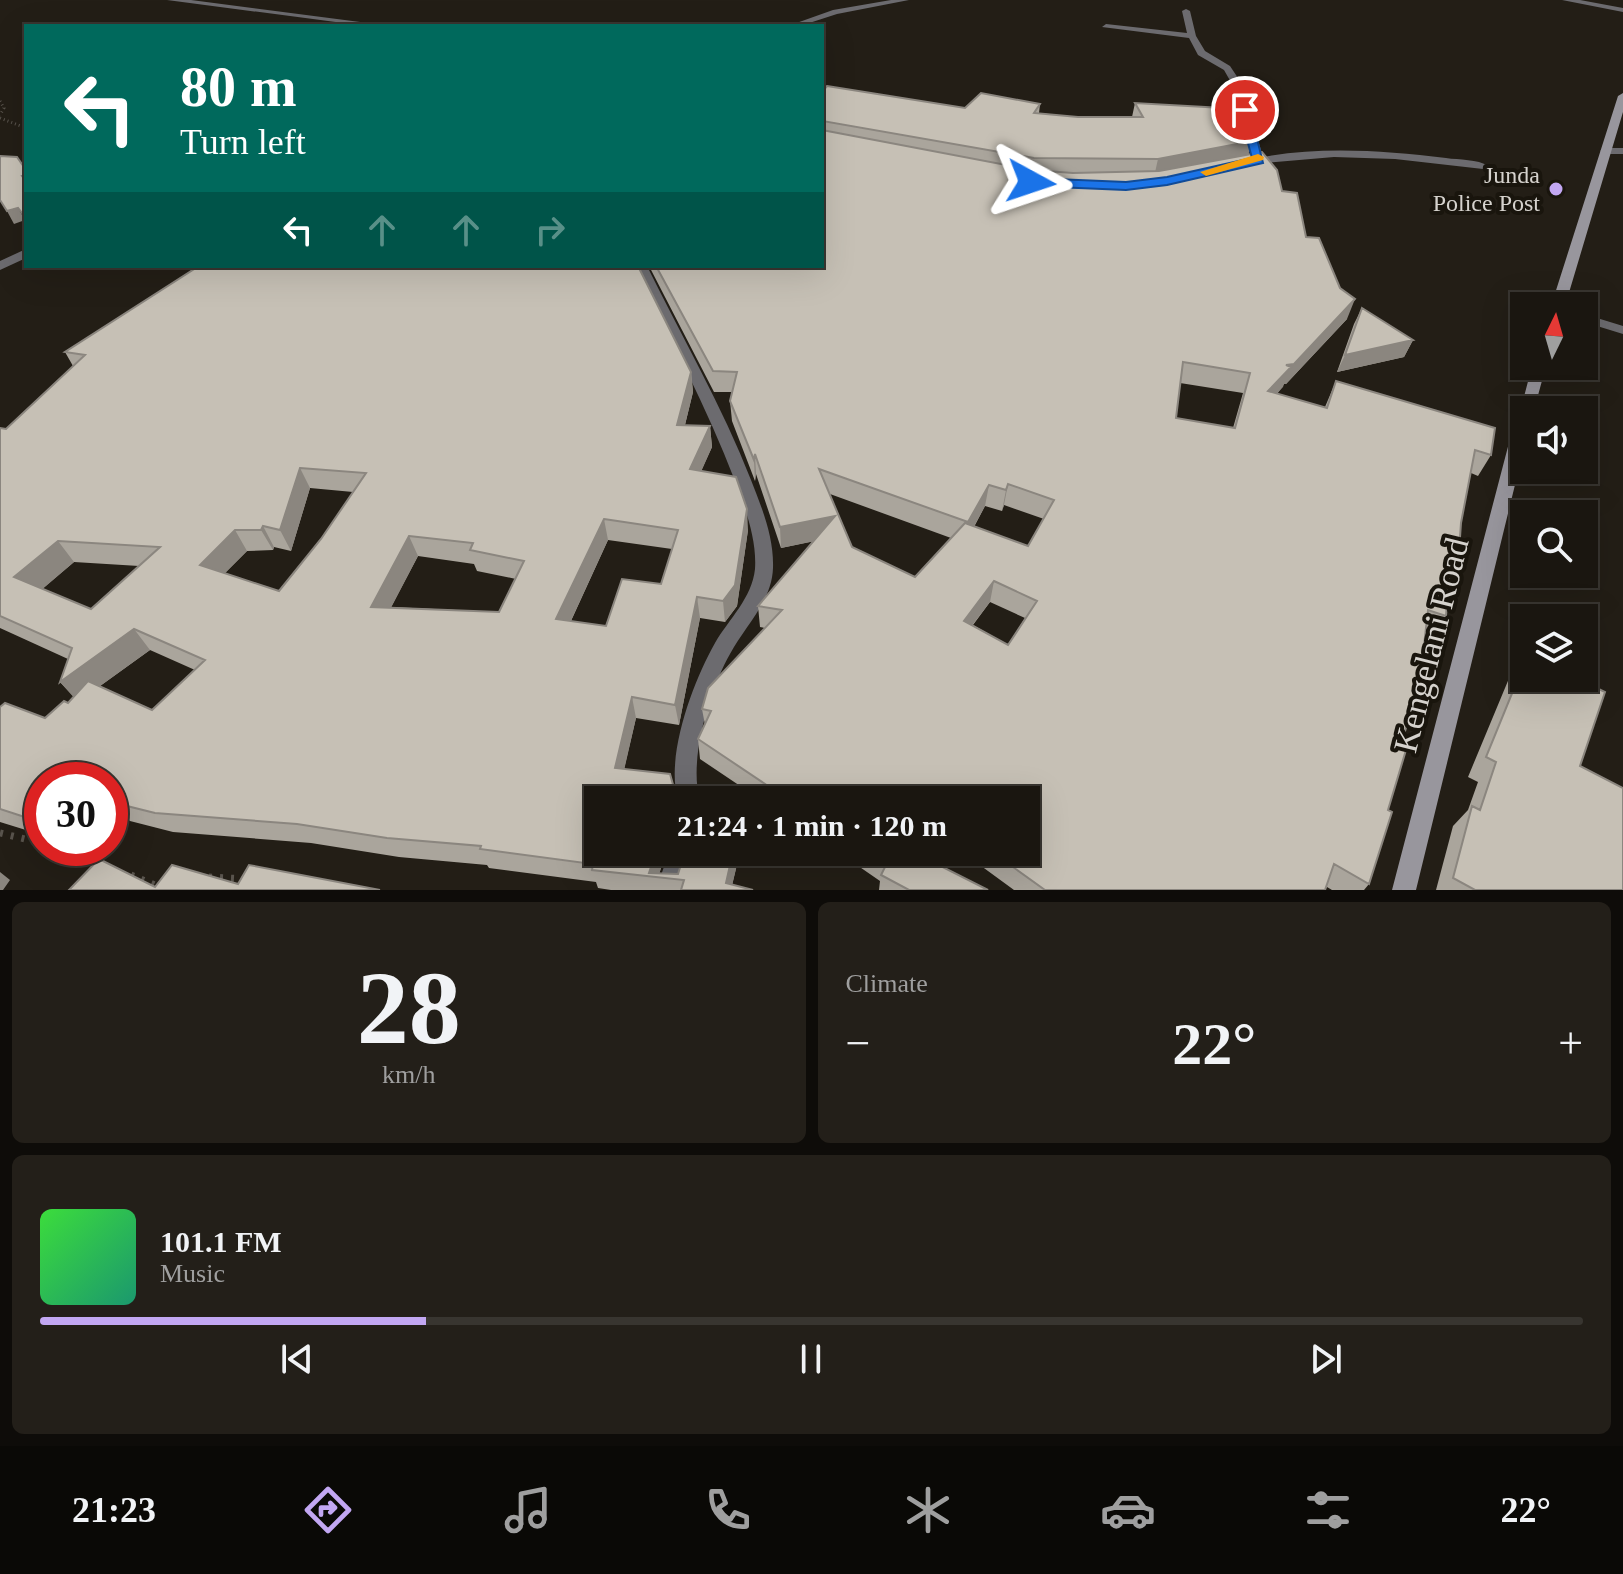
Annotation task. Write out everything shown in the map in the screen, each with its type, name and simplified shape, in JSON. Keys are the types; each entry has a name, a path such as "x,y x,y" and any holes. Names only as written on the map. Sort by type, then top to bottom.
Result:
{"main road":[{"path":"1562,292 1623,96"},
{"name":"Kengelani Road","path":"1404,890 1510,471"}],"street":[{"path":"171,0 373,24"},
{"path":"294,13 300,0"},
{"path":"798,24 836,12 905,0"},
{"path":"1566,0 1623,10"},
{"path":"1186,11 1192,36 1202,54 1231,71 1259,160"},
{"path":"301,24 308,15"},
{"path":"1106,27 1192,36"},
{"path":"1605,151 1623,151"},
{"path":"1228,167 1259,160 1362,156 1483,166"},
{"path":"0,266 24,254"},
{"path":"642,268 739,473 760,525 765,566 756,601 721,651 686,755 684,786"},
{"path":"1598,322 1623,330"},
{"path":"668,890 676,866"}],"path":[{"path":"0,101 4,108 0,116 24,127"},
{"path":"0,833 24,839"},
{"path":"123,872 167,890"},
{"path":"195,876 253,879"}],"building":[{"path":"827,86 965,108 981,93 1040,104 1034,113 1078,117 1143,117 1135,103 1223,108 1226,116 1233,116 1253,141 1158,159 1034,158 824,121 824,90"},
{"path":"824,130 1033,170 1073,173 1159,171 1262,152 1277,170 1282,191 1297,193 1306,237 1319,238 1340,288 1355,299 1294,364 1286,365 1291,367 1268,391 1327,408 1336,381 1495,428 1491,455 1475,450 1461,523 1458,566 1450,564 1446,616 1428,610 1420,681 1403,738 1409,740 1388,810 1392,812 1369,884 1334,864 1325,890 1045,890 1012,866 1040,866 1040,786 768,786 698,739 711,711 702,709 708,688 782,610 758,606 835,516 780,527 755,454 754,460 730,401 737,372 713,371 657,268 824,268","holes":["1183,362 1250,373 1235,428 1176,418","819,469 968,522 989,485 1006,490 1008,484 1054,500 1028,546 965,523 915,577 852,547","994,581 1037,601 1008,645 964,621"]},
{"path":"0,156 17,157 24,167 24,216 18,208 7,211 0,200"},
{"path":"196,268 639,268 691,372 677,425 710,426 690,469 736,477 747,509 735,585 723,601 697,597 675,705 632,697 615,768 670,774 673,786 584,786 584,863 480,849 481,846 387,838 297,824 155,813 128,806 128,762 24,762 24,817 0,809 0,707 5,703 45,718 64,701 68,703 88,681 152,710 205,660 134,629 60,682 72,648 0,616 0,428 6,429 85,355 65,352","holes":["300,468 366,473 321,539 279,591 200,565 235,530 261,530 263,526 280,530","604,519 678,530 661,584 622,579 606,626 556,619","409,536 473,543 470,550 524,561 499,612 371,607","58,541 160,547 91,609 14,577"]},
{"path":"1362,308 1413,340 1345,355"},
{"path":"1598,689 1605,692 1580,766 1623,788 1623,890 1475,890 1453,878 1472,806 1480,810 1496,762 1486,757 1513,692 1598,692"},
{"path":"172,865 238,884 249,865 380,890 69,890 92,866 113,866 155,887"},
{"path":"593,866 651,866 649,873 678,874 681,866 730,866 726,883 753,890 681,890 684,880 592,870"},
{"path":"886,866 941,866 988,890 909,890 881,875"}],"slow traffic":[{"path":"1206,172 1259,160 1258,157"}],"place":[{"name":"Junda Police Post","path":"1556,189"}],"route":[{"path":"1031,182 1126,186 1167,181 1259,160 1245,110"}]}
